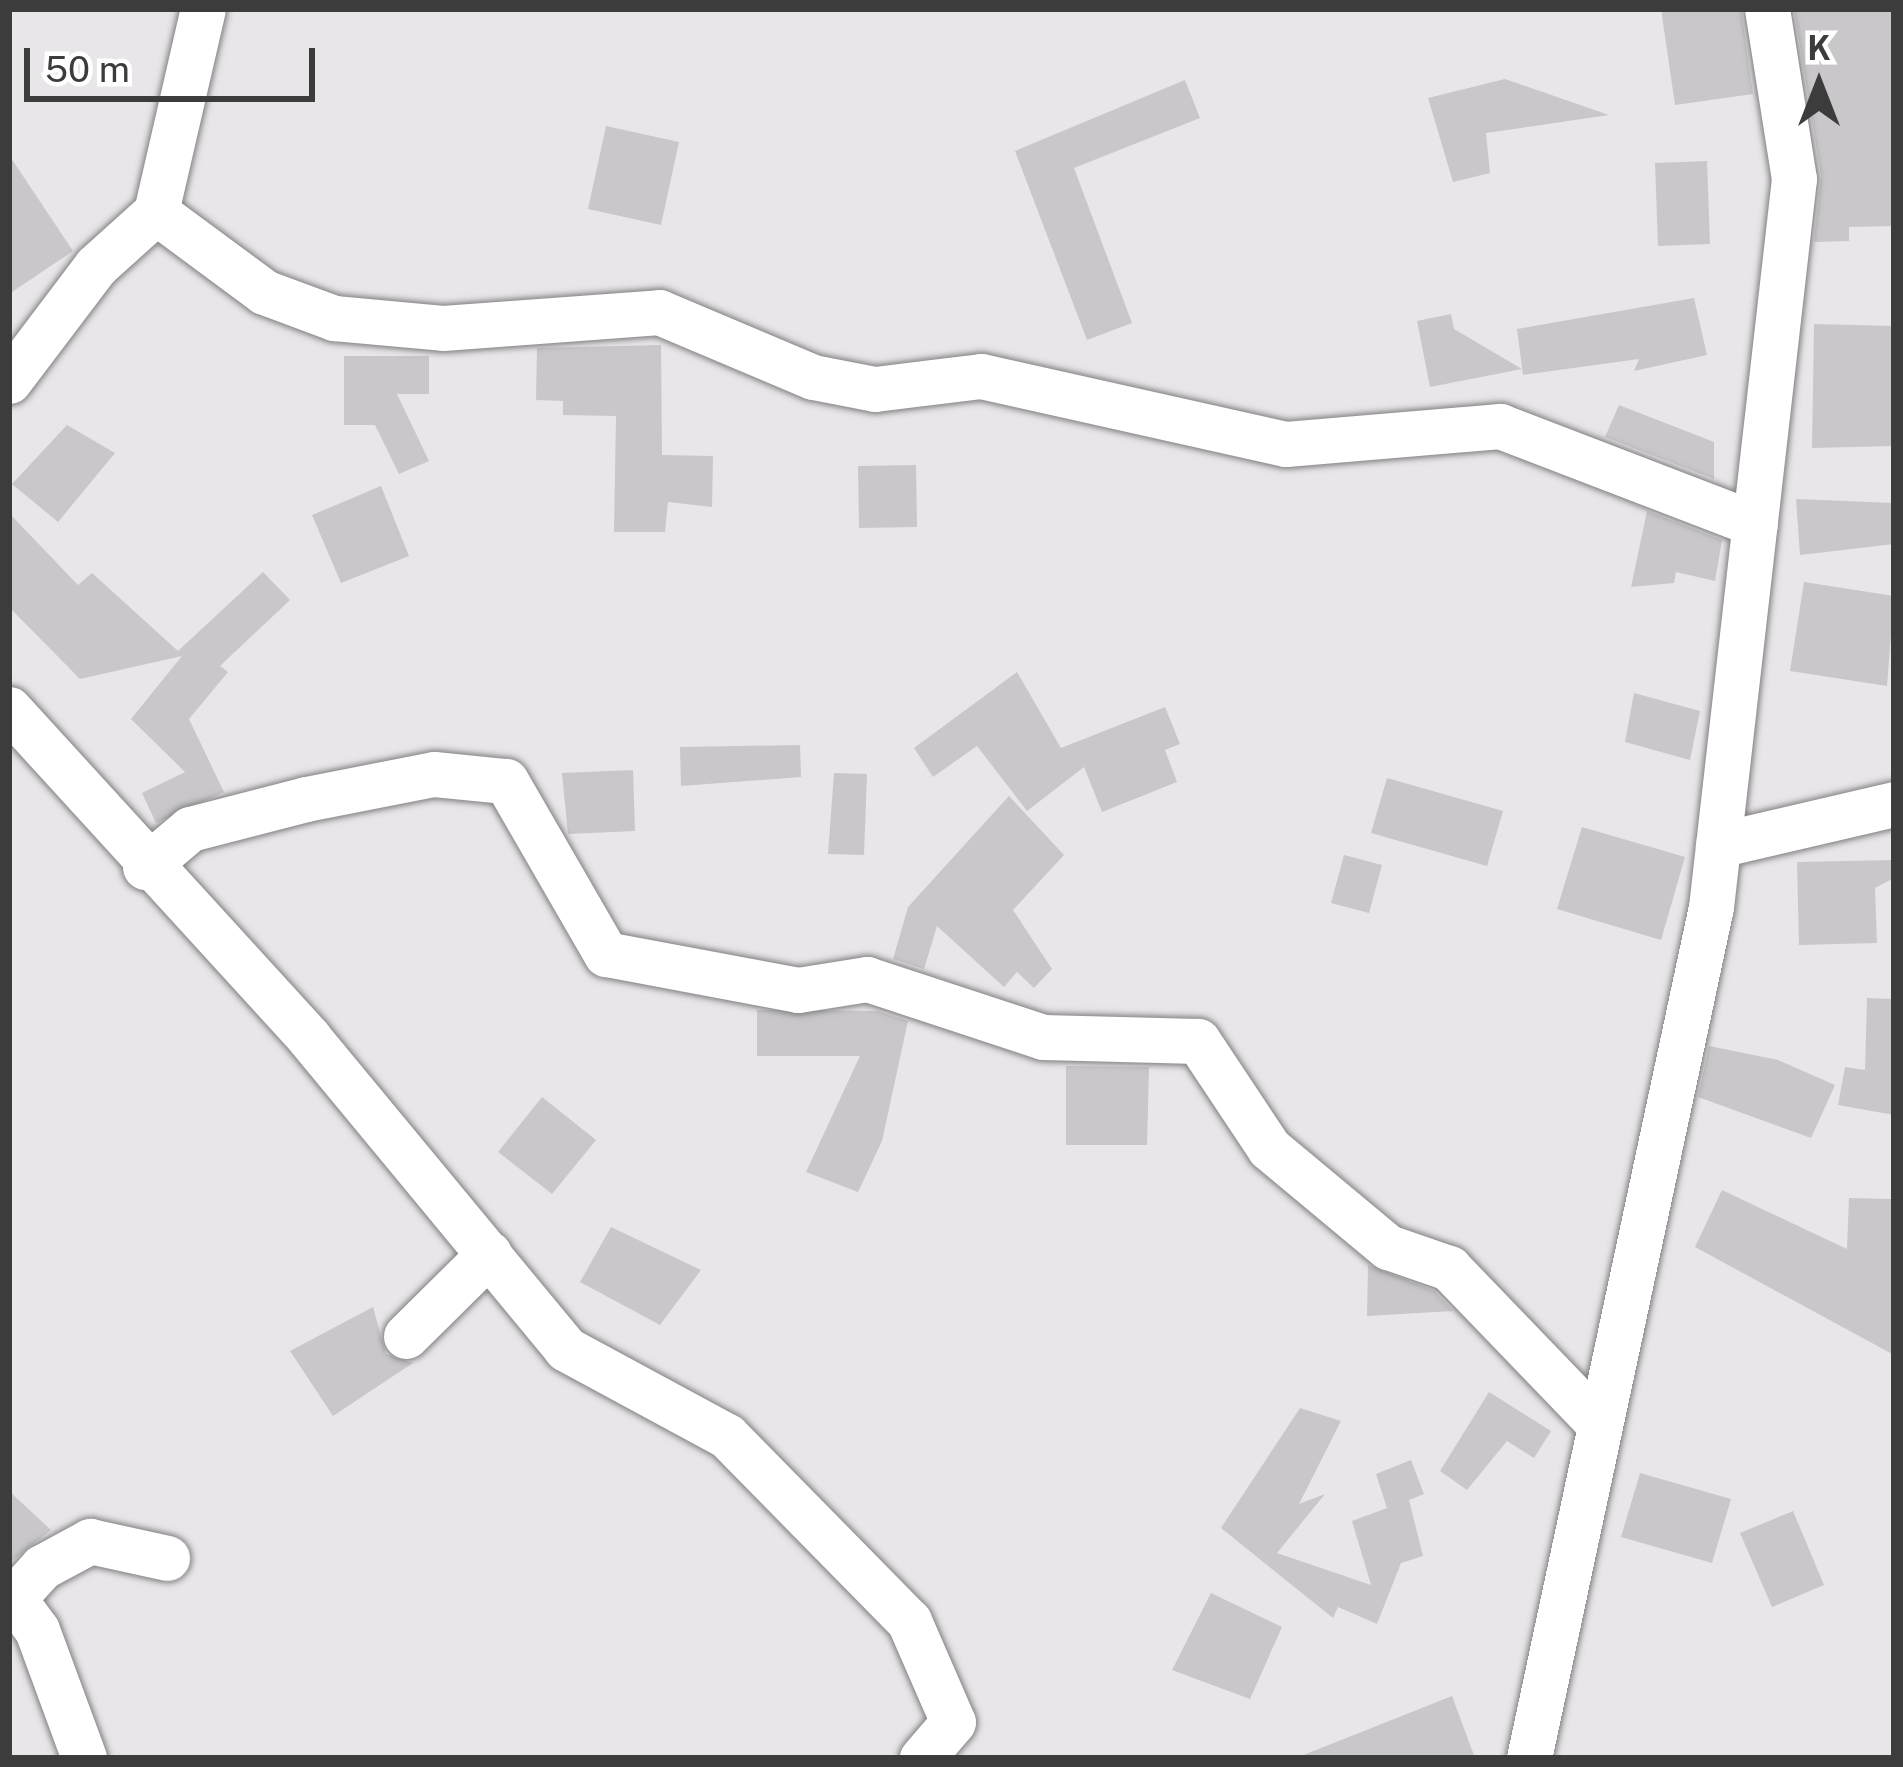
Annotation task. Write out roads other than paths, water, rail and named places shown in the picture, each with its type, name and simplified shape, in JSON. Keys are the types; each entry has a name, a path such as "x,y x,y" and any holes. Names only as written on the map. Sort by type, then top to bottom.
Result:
{"street":[{"path":"9,381 97,266 156,212 203,9"},
{"path":"1529,1758 1718,845 1794,179 1767,9"},
{"path":"156,212 265,292 334,318 443,328 659,312 813,376 875,389 981,376 1286,444 1499,426 1755,524"},
{"path":"9,710 145,867 309,1038 566,1349 727,1436 909,1621 953,1722 922,1758"},
{"path":"145,867 190,829 306,800 434,774 506,781 606,954 798,990 867,979 1043,1037 1198,1041 1269,1148 1388,1247 1449,1268 1598,1423"},
{"path":"1718,845 1894,804"},
{"path":"406,1336 489,1254"},
{"path":"84,1758 37,1630 11,1596 42,1568 90,1541 167,1558"}]}
